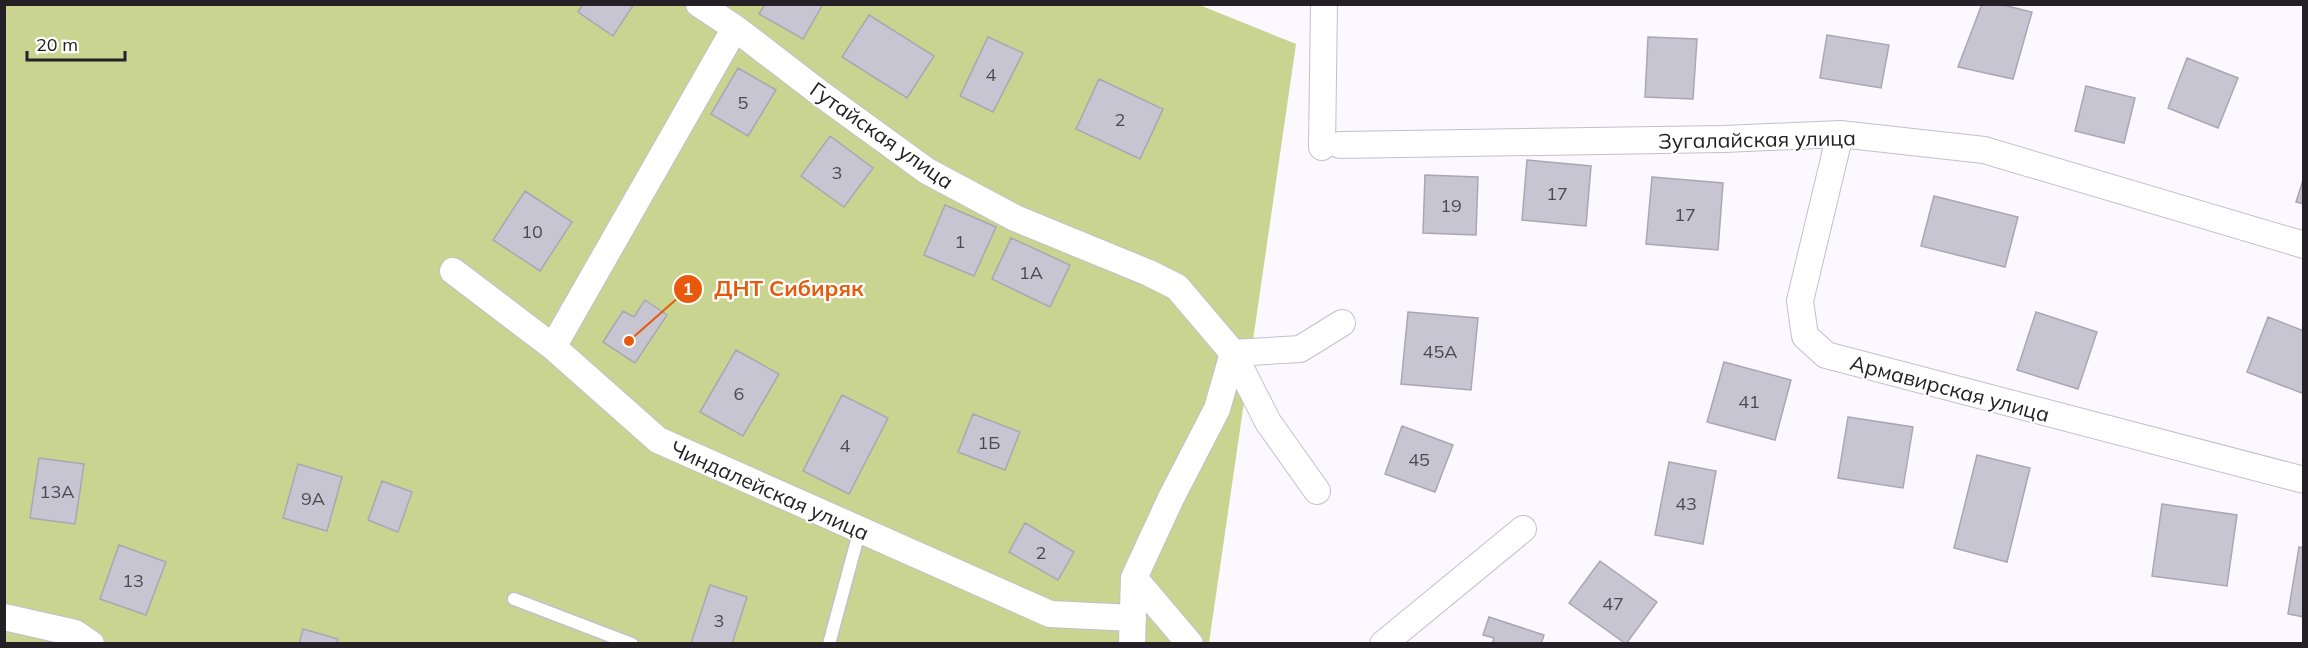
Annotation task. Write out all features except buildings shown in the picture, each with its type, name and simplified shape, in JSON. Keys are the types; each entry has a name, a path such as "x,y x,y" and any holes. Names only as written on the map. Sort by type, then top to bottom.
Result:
{"street":[{"name":"Гутайская улица","path":"699,4 735,28 927,171 1015,218 1149,273 1177,287 1233,353"},
{"name":"Зугалайская улица","path":"1324,4 1331,146 1724,139 1840,134 1984,150 2304,245"},
{"path":"553,347 735,28"},
{"name":"Армавирская улица","path":"1840,134 1800,301 1805,336 1826,356 2304,480"},
{"name":"Чиндалейская улица","path":"453,271 553,347 658,440 1050,614 1133,618"},
{"path":"1233,353 1300,349 1342,323"},
{"path":"1233,353 1268,422 1317,491"},
{"path":"1132,644 1134,578 1171,498 1218,409 1233,353"},
{"path":"1383,644 1523,529"},
{"path":"1134,578 1190,644"},
{"path":"4,618 75,633 91,644"}],"lane":[{"path":"829,644 860,530"},
{"path":"514,599 632,644"}],"green space":[{"path":"1197,4 1296,44 1209,643 5,643 4,5"}],"place":[{"name":"ДНТ Сибиряк","path":"629,341"}]}
